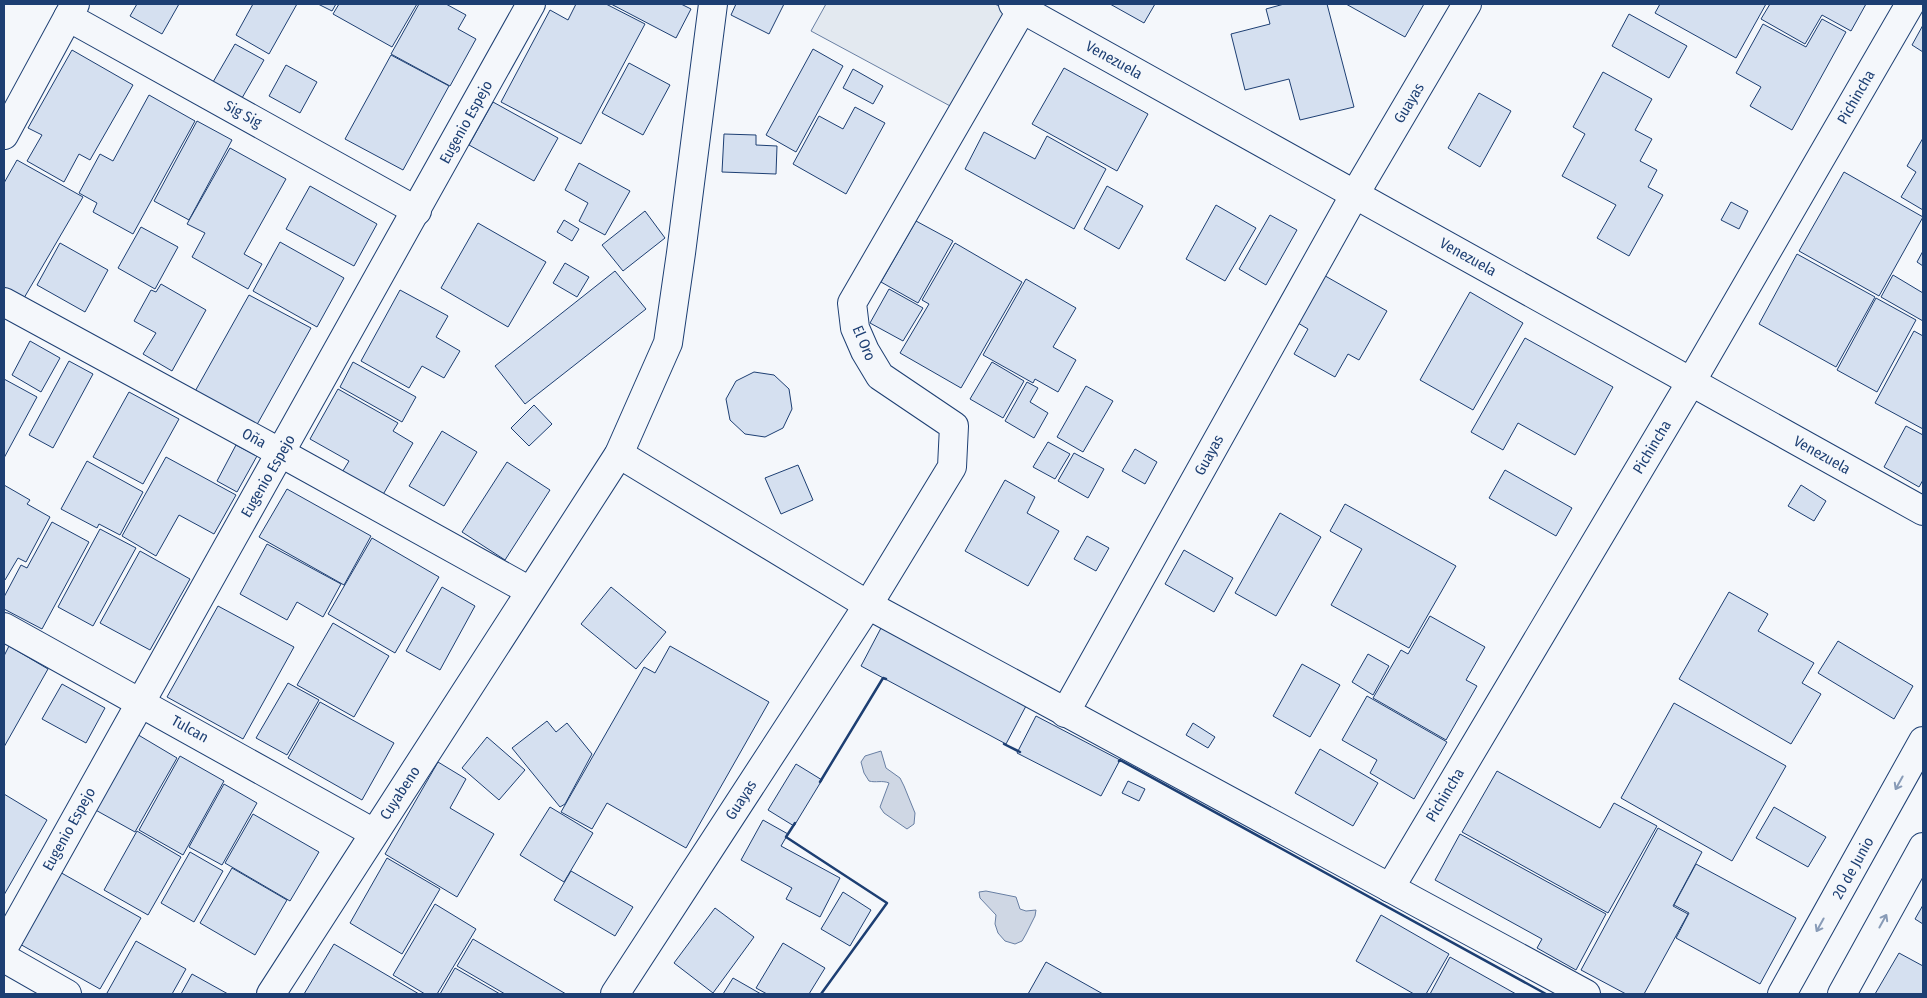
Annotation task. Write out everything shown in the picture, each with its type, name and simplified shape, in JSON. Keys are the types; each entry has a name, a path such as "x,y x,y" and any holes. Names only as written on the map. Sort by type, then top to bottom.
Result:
{"street":[{"name":"Eugenio Espejo","path":"4,947 531,4"},
{"name":"Cuyabeno","path":"271,994 619,454 668,343 682,253 713,4"},
{"name":"Guayas","path":"1065,713 1355,194 1467,4"},
{"name":"Pichincha","path":"1390,888 1691,382 1910,4"},
{"name":"Venezuela","path":"1020,5 1923,511"},
{"name":"El Oro","path":"868,605 952,466 954,426 880,376 864,350 855,328 852,303 1020,5"},
{"name":"Sig Sig","path":"72,10 417,211"},
{"path":"4,135 72,10"},
{"name":"Oña","path":"4,302 530,591"},
{"path":"619,454 868,605 1586,994"},
{"name":"Guayas","path":"615,994 868,605"},
{"name":"Tulcan","path":"4,627 140,701 374,833"},
{"name":"20 de Junio","path":"1782,994 1923,741"},
{"path":"1842,994 1923,847"},
{"path":"4,958 67,994"}],"shaded area":[{"path":"826,4 995,4 1005,10 952,107 811,31"},
{"path":"881,751 886,768 900,778 915,813 914,824 907,829 884,813 880,807 889,783 869,781 864,773 861,762 865,756"},
{"path":"986,891 1016,897 1020,909 1026,911 1036,910 1035,916 1022,941 1015,944 1005,941 998,933 995,924 996,915 980,898 979,892"}],"building":[{"path":"137,4 179,4 162,34 130,16"},
{"path":"253,4 297,4 269,54 236,35"},
{"path":"318,4 336,4 332,11"},
{"path":"339,4 417,4 392,47 333,14"},
{"path":"419,4 446,4 466,15 458,29 476,39 450,86 391,54"},
{"path":"576,4 606,4 645,24 581,144 501,102 550,10 568,20"},
{"path":"611,4 681,4 691,9 676,38"},
{"path":"736,4 784,4 769,34 731,15"},
{"path":"1110,4 1155,4 1144,23"},
{"path":"1284,4 1327,4 1354,107 1300,120 1289,79 1245,90 1231,34 1270,24 1266,9"},
{"path":"1346,4 1424,4 1405,37"},
{"path":"1660,4 1766,4 1736,58 1655,13"},
{"path":"1770,4 1866,4 1851,31 1822,15 1805,44 1761,19"},
{"path":"1629,14 1687,46 1669,78 1612,46"},
{"path":"1822,19 1846,32 1792,130 1750,106 1761,87 1736,73 1763,24 1806,47"},
{"path":"1923,25 1923,52 1912,45"},
{"path":"235,44 264,60 242,98 213,82"},
{"path":"813,49 843,66 796,152 766,135"},
{"path":"72,50 133,85 90,160 79,154 64,182 27,161 42,135 28,128"},
{"path":"391,55 449,86 403,170 345,139"},
{"path":"629,63 670,85 643,135 602,113"},
{"path":"286,65 317,82 300,113 269,96"},
{"path":"1064,68 1148,114 1117,171 1032,124"},
{"path":"853,69 883,86 873,104 843,88"},
{"path":"1603,72 1652,99 1635,130 1652,139 1640,161 1657,170 1648,187 1663,195 1629,256 1597,238 1616,205 1562,176 1585,134 1573,127"},
{"path":"1479,93 1511,111 1480,167 1448,148"},
{"path":"149,95 195,121 133,234 93,212 97,203 79,193 100,154 113,161"},
{"path":"493,102 558,138 534,181 469,145"},
{"path":"855,107 885,123 846,194 793,164 819,116 843,129"},
{"path":"197,121 232,140 189,220 154,201"},
{"path":"984,132 1035,159 1047,136 1106,169 1074,229 965,169"},
{"path":"724,134 756,135 756,145 777,146 776,174 722,172"},
{"path":"1923,138 1923,210 1901,197 1916,172 1907,166"},
{"path":"230,148 286,179 244,254 262,264 248,289 192,257 205,233 187,224"},
{"path":"17,160 83,197 24,298 4,287 4,183"},
{"path":"579,163 630,191 605,235 579,221 588,203 565,190"},
{"path":"1844,172 1923,217 1879,296 1799,251"},
{"path":"310,186 377,224 354,266 286,229"},
{"path":"1107,186 1143,206 1119,249 1084,229"},
{"path":"1731,202 1748,211 1739,229 1721,220"},
{"path":"1216,205 1256,228 1225,281 1186,259"},
{"path":"645,211 665,238 623,271 602,245"},
{"path":"1270,215 1297,230 1266,285 1239,269"},
{"path":"564,220 579,229 572,241 557,232"},
{"path":"916,221 953,241 918,303 881,282"},
{"path":"478,223 546,262 508,327 441,288"},
{"path":"141,227 178,247 155,289 118,268"},
{"path":"280,242 344,278 317,327 253,291"},
{"path":"60,243 108,270 85,312 37,285"},
{"path":"955,243 1022,282 961,388 900,353 929,304 922,300"},
{"path":"1923,251 1923,266 1917,262"},
{"path":"1797,254 1875,297 1836,367 1759,324"},
{"path":"565,263 589,277 577,297 553,283"},
{"path":"615,271 646,309 525,404 495,366"},
{"path":"1320,273 1387,311 1359,360 1348,354 1335,377 1294,354 1308,329 1293,320"},
{"path":"1893,275 1923,293 1923,321 1881,297"},
{"path":"1026,279 1076,308 1053,347 1076,360 1058,392 1035,379 1033,383 983,355"},
{"path":"161,284 206,310 172,371 143,354 156,333 134,321 151,290 156,292"},
{"path":"889,289 923,308 903,341 870,323"},
{"path":"400,290 448,316 436,337 460,351 444,378 422,366 409,388 361,361"},
{"path":"1470,292 1523,323 1473,410 1420,380"},
{"path":"249,295 311,328 254,430 193,395"},
{"path":"1876,298 1916,320 1877,392 1837,370"},
{"path":"1914,331 1923,336 1923,429 1875,403"},
{"path":"1525,338 1613,387 1575,455 1518,423 1503,450 1471,432"},
{"path":"30,341 60,358 41,392 12,375"},
{"path":"69,361 93,374 53,448 29,435"},
{"path":"353,362 416,397 402,422 340,387"},
{"path":"992,362 1024,381 1003,418 970,399"},
{"path":"754,372 774,375 789,389 792,409 783,428 765,437 745,434 730,420 726,399 736,381"},
{"path":"4,379 37,397 4,458"},
{"path":"1027,382 1038,388 1030,402 1048,413 1034,438 1005,421"},
{"path":"1086,386 1113,401 1083,452 1057,437"},
{"path":"338,389 398,423 393,431 413,443 381,498 341,474 349,461 310,439"},
{"path":"129,392 179,419 143,484 93,457"},
{"path":"534,405 552,424 529,446 511,428"},
{"path":"1906,426 1923,435 1923,480 1919,487 1884,467"},
{"path":"442,431 477,452 444,506 409,486"},
{"path":"1048,442 1070,454 1055,479 1033,467"},
{"path":"236,445 257,456 237,492 217,481"},
{"path":"1135,449 1157,462 1145,484 1122,471"},
{"path":"1074,453 1104,469 1088,498 1058,481"},
{"path":"166,457 236,495 214,534 179,515 156,556 122,536"},
{"path":"87,461 143,492 120,535 99,524 97,528 61,509"},
{"path":"507,462 550,490 505,560 462,532"},
{"path":"798,465 813,500 781,514 765,478"},
{"path":"1505,470 1572,508 1556,536 1489,498"},
{"path":"1005,480 1035,497 1027,513 1059,531 1028,586 965,551"},
{"path":"4,485 30,500 27,504 50,517 26,562 18,558 5,580 4,579"},
{"path":"1801,485 1826,501 1814,521 1788,506"},
{"path":"287,489 371,536 344,585 259,537"},
{"path":"1345,504 1456,566 1409,648 1331,605 1362,549 1330,531"},
{"path":"1280,513 1321,537 1276,616 1235,593"},
{"path":"52,522 89,542 42,629 4,609 4,597 21,565 27,568"},
{"path":"100,529 136,548 93,626 58,607"},
{"path":"1087,536 1109,548 1096,571 1074,559"},
{"path":"372,538 439,577 395,653 328,614"},
{"path":"267,544 341,584 323,617 297,602 287,620 240,594"},
{"path":"1184,550 1233,578 1214,612 1165,584"},
{"path":"140,551 190,579 150,650 100,623"},
{"path":"442,587 475,606 440,670 406,651"},
{"path":"611,587 666,632 636,669 581,624"},
{"path":"1729,592 1768,614 1758,631 1814,663 1802,683 1821,694 1791,744 1679,679"},
{"path":"218,606 294,647 243,739 167,697"},
{"path":"1430,616 1485,647 1466,680 1477,686 1446,740 1373,698 1401,650 1408,654"},
{"path":"333,623 389,656 354,717 297,685"},
{"path":"881,628 1026,706 1006,744 861,666"},
{"path":"1838,641 1913,686 1894,719 1818,673"},
{"path":"9,646 48,669 4,747 4,656"},
{"path":"670,646 769,702 686,848 607,803 592,829 561,812 644,667 655,673"},
{"path":"1368,654 1389,666 1373,695 1352,682"},
{"path":"1302,664 1340,685 1310,737 1273,716"},
{"path":"288,683 319,700 287,755 256,738"},
{"path":"62,684 105,708 86,743 42,719"},
{"path":"1367,696 1447,742 1414,799 1370,773 1377,760 1342,740"},
{"path":"320,702 394,743 362,800 288,758"},
{"path":"1674,703 1786,766 1732,861 1621,798"},
{"path":"1036,716 1120,760 1101,796 1017,753"},
{"path":"547,721 556,732 567,723 592,754 565,804 560,807 512,748"},
{"path":"1193,723 1215,737 1208,748 1186,735"},
{"path":"135,733 177,758 135,832 92,808"},
{"path":"487,737 525,770 499,800 462,768"},
{"path":"1320,749 1378,783 1353,826 1295,793"},
{"path":"180,756 224,781 183,855 139,830"},
{"path":"438,762 466,779 450,808 494,834 457,897 385,854"},
{"path":"796,764 822,780 794,826 768,810"},
{"path":"1497,771 1600,828 1614,803 1657,826 1608,913 1462,832"},
{"path":"1128,781 1145,789 1139,801 1122,793"},
{"path":"224,784 257,803 222,865 189,847"},
{"path":"4,794 47,820 4,895"},
{"path":"550,807 593,833 564,882 520,855"},
{"path":"1774,807 1826,837 1808,867 1756,838"},
{"path":"253,814 319,852 290,901 225,863"},
{"path":"763,820 788,834 781,846 840,878 820,917 786,899 792,888 741,860"},
{"path":"1658,828 1702,852 1673,906 1688,914 1644,994 1626,994 1581,970"},
{"path":"137,831 181,857 148,915 104,890"},
{"path":"1460,834 1606,914 1576,970 1537,948 1542,939 1435,880"},
{"path":"190,852 223,871 194,922 161,903"},
{"path":"387,858 440,889 402,954 350,923"},
{"path":"1696,864 1796,918 1760,984 1676,938 1689,913 1674,905"},
{"path":"232,868 287,900 255,955 200,923"},
{"path":"58,871 141,918 100,989 18,943"},
{"path":"571,871 633,907 615,936 554,900"},
{"path":"843,892 871,910 850,946 821,929"},
{"path":"435,904 476,929 437,994 425,994 393,975"},
{"path":"1923,905 1923,924 1915,919"},
{"path":"715,908 754,937 713,993 674,963"},
{"path":"1381,915 1449,954 1426,994 1414,994 1356,961"},
{"path":"473,939 566,994 505,994 457,966"},
{"path":"136,941 186,969 172,994 107,993"},
{"path":"783,943 825,968 809,994 767,994 756,988"},
{"path":"334,944 419,994 304,994"},
{"path":"1899,953 1923,966 1923,994 1875,994"},
{"path":"1450,957 1516,994 1430,994"},
{"path":"1046,962 1103,994 1028,994"},
{"path":"455,968 500,994 440,994"},
{"path":"192,974 228,994 181,994"},
{"path":"733,978 761,994 723,994"}],"wall":[{"path":"820,782 883,678 886,679"},
{"path":"1004,744 1020,752"},
{"path":"1119,761 1546,994"},
{"path":"795,823 786,837 887,903 821,994"}]}
